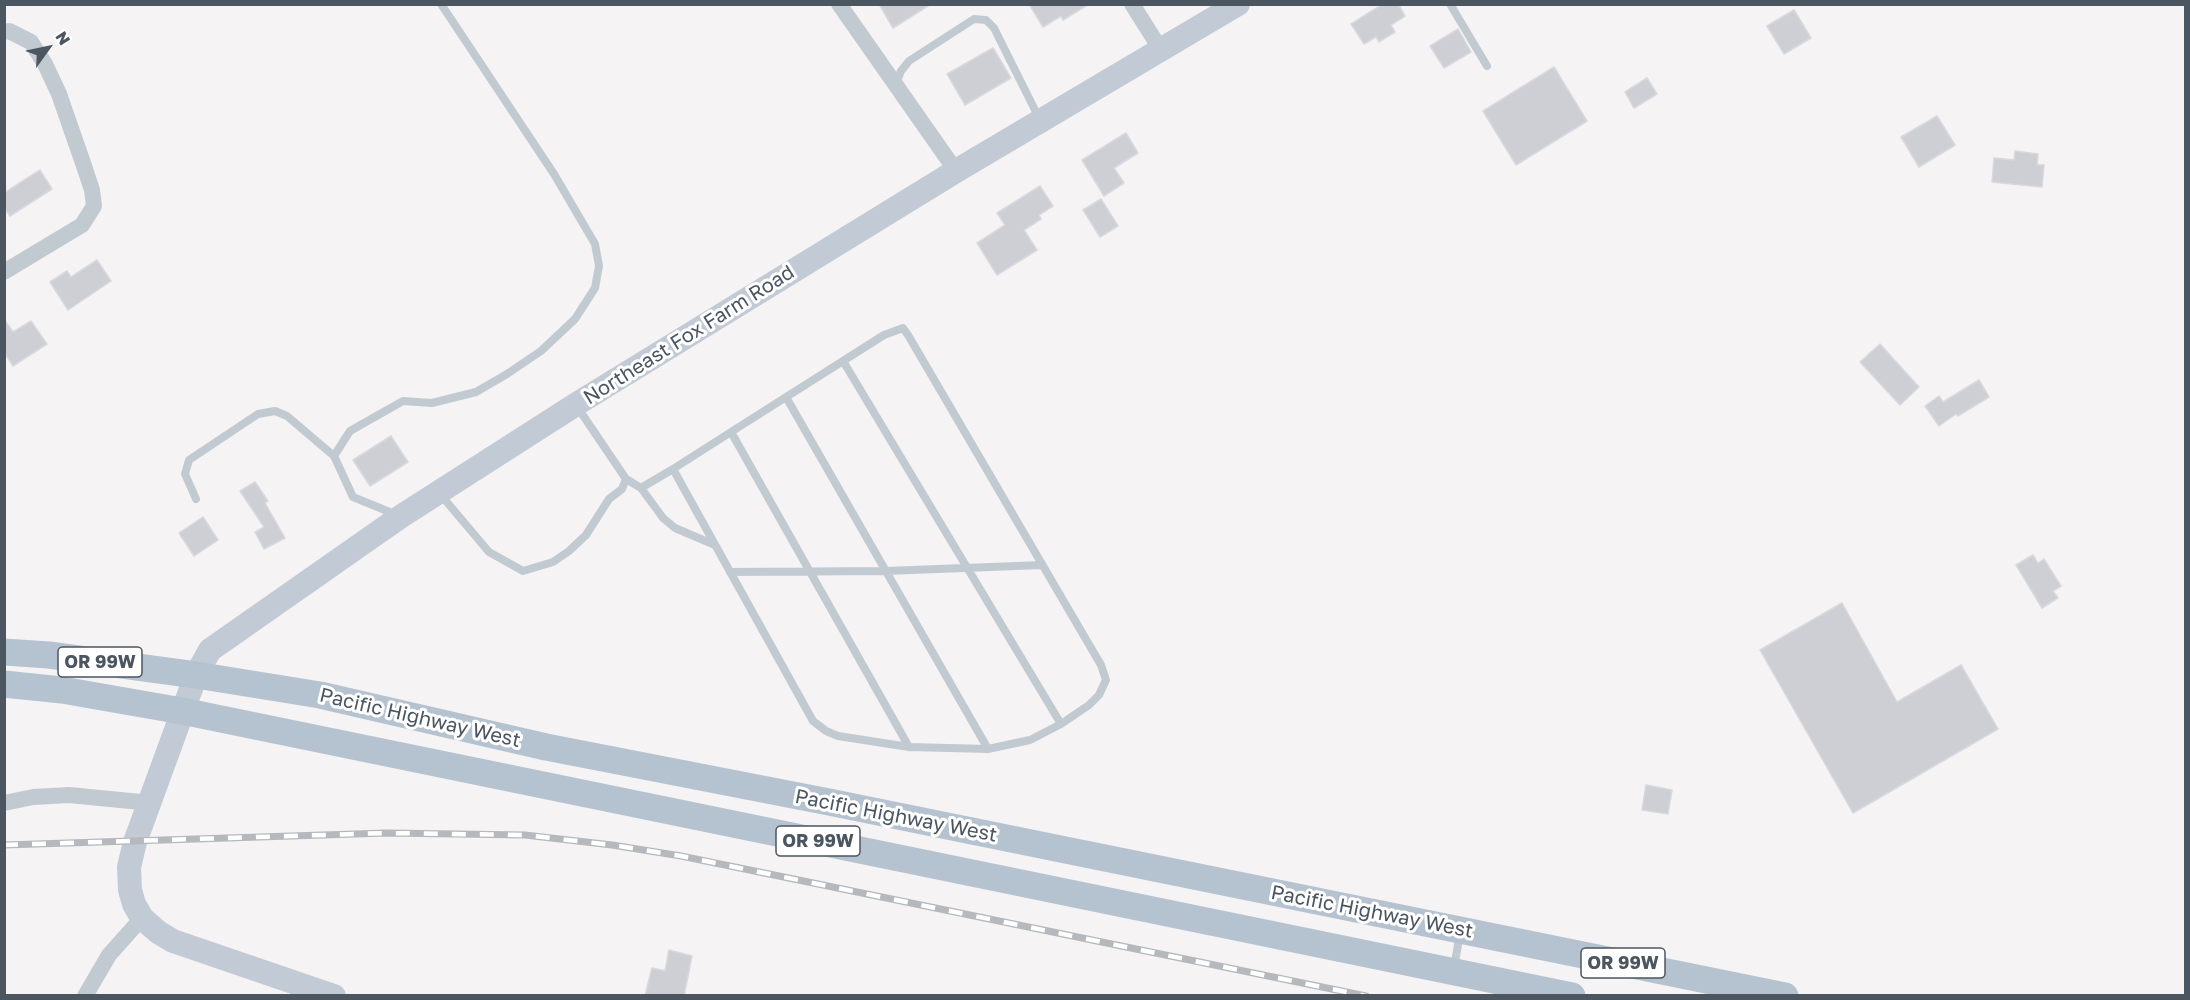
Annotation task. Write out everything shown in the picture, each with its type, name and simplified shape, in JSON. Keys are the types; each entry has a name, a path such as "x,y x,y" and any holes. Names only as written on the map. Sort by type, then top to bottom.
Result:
{"main road":[{"name":"Pacific Highway West","path":"4,652 49,655 196,675 320,695 546,747 1460,930 1736,991 1785,996"},
{"name":"Pacific Highway West","path":"4,684 62,690 182,711 1572,996"}],"street":[{"path":"839,4 956,171"},
{"path":"1132,4 1161,50"},
{"name":"Northeast Fox Farm Road","path":"142,918 134,904 130,890 129,867 135,842 196,675 210,650 400,517 575,405 956,171 1238,4"},
{"path":"4,32 31,42 45,64 59,94 83,163 92,190 94,206 82,225 4,272"},
{"path":"4,803 33,796 69,795 151,803"},
{"path":"85,996 108,955 142,918 173,941 334,996"}],"lane":[{"path":"334,456 350,430 404,401 432,403 476,392 507,374 541,351 575,319 595,288 599,266 596,244 554,174 441,4"},
{"path":"1450,4 1487,66"},
{"path":"895,85 909,61 974,19 986,20 994,28 1041,121"},
{"path":"641,488 884,335 903,328 1101,665 1106,680 1099,695 1089,705 1061,724 1030,741 988,749 909,747 838,736 826,731 813,721 673,469"},
{"path":"843,361 1061,724"},
{"path":"786,397 988,749"},
{"path":"575,405 626,479 641,488 663,518 675,528 715,544"},
{"path":"196,499 185,474 189,460 258,414 275,411 287,416 334,456 353,497 400,517"},
{"path":"731,432 909,747"},
{"path":"439,493 489,552 523,571 553,562 586,535 609,499 622,489 626,479"},
{"path":"730,572 886,571 1042,565"},
{"path":"1453,971 1460,930"}],"building":[{"path":"879,4 931,4 893,28"},
{"path":"1029,4 1089,4 1063,20 1061,16 1043,27"},
{"path":"1383,4 1398,4 1405,16 1391,25 1395,32 1379,42 1376,37 1364,44 1351,24"},
{"path":"1794,10 1811,38 1784,54 1767,26"},
{"path":"1458,29 1471,52 1444,68 1430,46"},
{"path":"993,48 1011,78 965,105 947,74"},
{"path":"1554,67 1587,121 1516,165 1483,111"},
{"path":"1647,78 1657,94 1634,108 1625,92"},
{"path":"1937,116 1955,145 1919,167 1901,137"},
{"path":"1126,133 1138,153 1114,168 1124,183 1104,196 1082,160"},
{"path":"2015,151 2038,154 2037,165 2044,165 2042,187 1992,182 1994,158 2014,160"},
{"path":"40,170 52,189 10,216 4,207 4,193"},
{"path":"1040,186 1053,206 1039,215 1041,219 1024,230 1037,250 997,275 977,243 1005,225 997,213"},
{"path":"1101,199 1118,226 1100,237 1083,210"},
{"path":"97,260 111,281 68,310 50,282 67,271 71,277"},
{"path":"4,319 13,332 31,321 47,344 13,366 4,352"},
{"path":"1880,344 1919,387 1900,405 1860,362"},
{"path":"1979,380 1989,397 1958,416 1956,414 1939,426 1925,406 1939,396 1943,402"},
{"path":"391,436 408,462 370,486 353,460"},
{"path":"255,482 268,501 265,503 285,538 264,549 255,532 264,527 240,491"},
{"path":"203,517 218,540 194,556 179,533"},
{"path":"2033,555 2038,563 2044,559 2061,586 2053,591 2058,598 2042,608 2016,565"},
{"path":"1842,603 1897,702 1961,665 1998,729 1853,813 1760,650"},
{"path":"1646,785 1672,790 1668,814 1642,810"},
{"path":"669,950 692,956 684,996 645,996 652,968 665,971"}],"railway":[{"path":"4,845 387,833 525,835 681,856 1366,996"}]}
